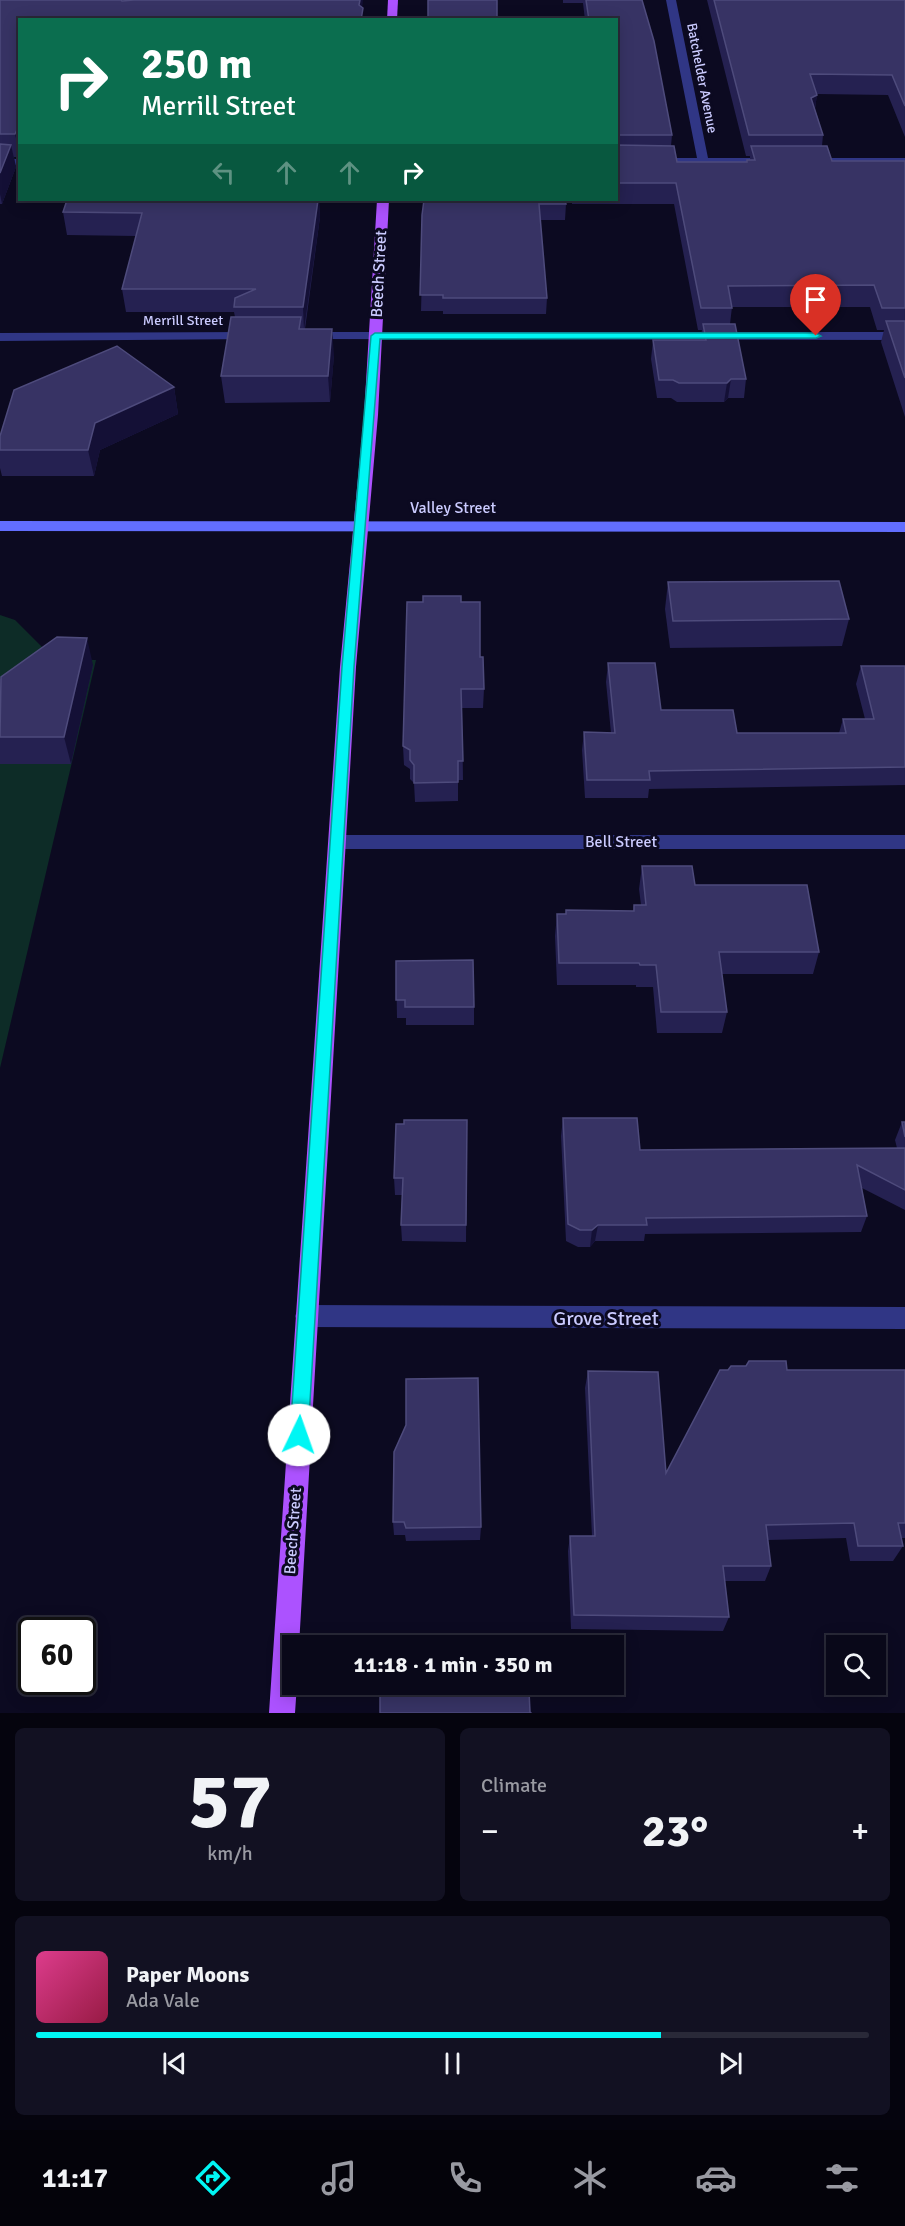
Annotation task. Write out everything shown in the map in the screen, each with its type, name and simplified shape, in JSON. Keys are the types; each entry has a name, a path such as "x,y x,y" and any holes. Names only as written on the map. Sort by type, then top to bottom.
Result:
{"main road":[{"path":"392,18 393,0"},
{"name":"Beech Street","path":"282,1713 348,667 375,336 383,201"},
{"name":"Valley Street","path":"0,526 905,527"}],"street":[{"name":"Batchelder Avenue","path":"671,0 703,161"},
{"path":"618,161 905,161"},
{"path":"0,162 18,162"},
{"name":"Merrill Street","path":"0,337 270,336"},
{"path":"294,336 905,336"},
{"name":"Bell Street","path":"338,843 905,842"},
{"name":"Grove Street","path":"306,1316 905,1318"}],"green space":[{"path":"0,615 15,620 54,659 96,660 0,1068"}],"building":[{"path":"0,0 360,0 359,5 363,8 361,18 18,18 18,127 15,134 0,134"},
{"path":"428,0 497,0 497,18 428,18"},
{"path":"586,0 642,0 654,41 672,135 618,135 618,18 589,18"},
{"path":"714,0 905,0 905,106 892,75 810,74 817,95 811,98 823,135 749,135"},
{"path":"0,144 11,145 0,173"},
{"path":"618,145 674,146 677,162 747,162 747,160 755,160 751,146 827,146 832,161 905,161 905,308 882,308 874,285 728,286 732,308 701,308 676,183 618,183"},
{"path":"67,201 318,201 303,307 234,307 235,298 256,289 122,289 142,213 63,212"},
{"path":"424,201 565,201 566,204 539,204 547,298 443,298 443,295 420,295"},
{"path":"231,317 301,317 299,329 332,329 328,376 221,376"},
{"path":"886,321 905,321 905,378"},
{"path":"703,324 735,324 746,379 731,379 727,383 679,383 673,380 659,380 653,340 706,340"},
{"path":"117,346 174,387 95,423 88,450 0,450 0,436 14,390"},
{"path":"839,581 849,619 673,621 668,582"},
{"path":"423,596 461,596 461,602 480,602 480,657 483,657 484,689 461,689 463,761 458,761 458,782 414,783 414,765 410,760 410,750 403,746 407,602 423,602"},
{"path":"57,637 87,638 64,737 0,737 1,677"},
{"path":"608,663 655,663 661,710 733,710 737,733 846,733 843,719 874,719 861,666 905,666 905,767 649,771 650,780 587,780 584,732 615,733"},
{"path":"642,866 692,866 695,885 807,885 819,952 719,952 727,1012 661,1012 656,965 559,963 557,914 566,914 566,910 634,911 634,905 646,905"},
{"path":"473,960 474,1007 405,1007 405,1000 396,1000 396,961"},
{"path":"563,1118 637,1118 640,1150 905,1148 905,1190 857,1165 867,1216 646,1218 647,1225 598,1225 592,1230 580,1230 568,1224"},
{"path":"404,1120 467,1120 466,1225 401,1225 403,1178 394,1178 396,1124 404,1124"},
{"path":"749,1361 786,1361 787,1370 905,1370 905,1523 898,1523 903,1546 858,1546 854,1523 766,1525 771,1566 723,1566 729,1617 574,1615 570,1536 595,1536 588,1371 658,1372 666,1473 720,1370 728,1370 731,1366 746,1366"},
{"path":"478,1378 481,1527 406,1528 404,1522 393,1522 394,1452 406,1425 406,1379"},
{"path":"380,1695 529,1695 531,1713 380,1713"}],"route":[{"path":"299,1435 348,667 375,336 816,336"}]}
